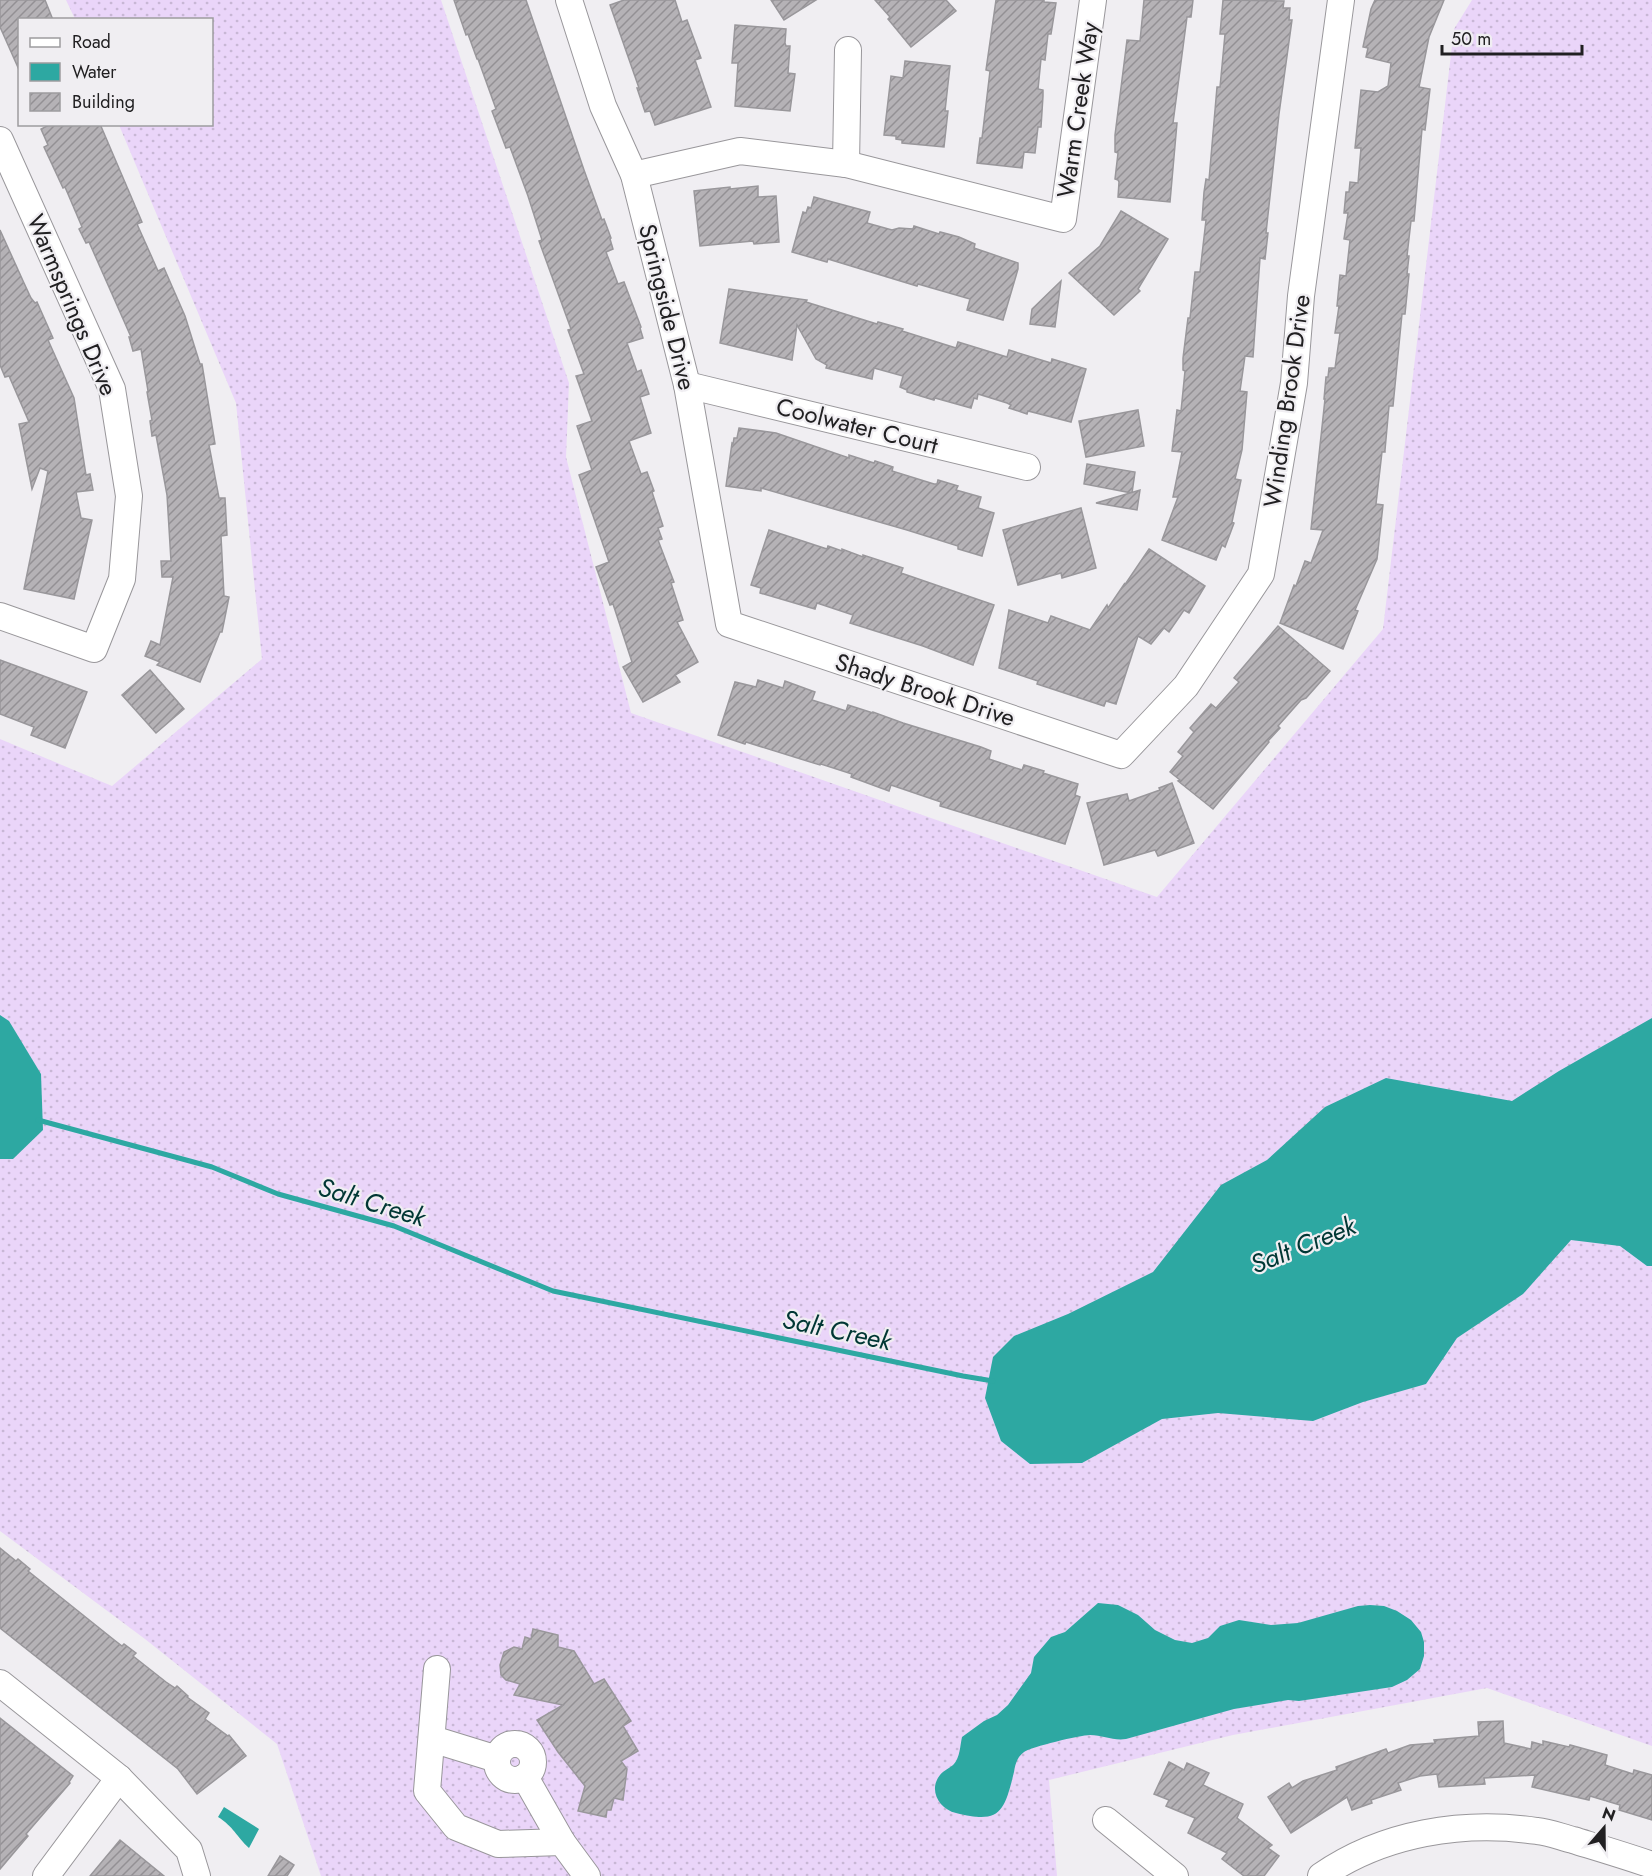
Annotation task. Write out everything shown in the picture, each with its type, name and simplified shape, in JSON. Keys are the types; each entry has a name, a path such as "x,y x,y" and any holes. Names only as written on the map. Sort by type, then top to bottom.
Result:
{"street":[{"name":"Springside Drive","path":"569,0 603,106 634,175 687,385 729,624"},
{"name":"Warm Creek Way","path":"846,164 1063,219 1093,0"},
{"name":"Winding Brook Drive","path":"1121,755 1186,686 1261,574 1294,383 1301,296 1341,0"},
{"path":"634,175 740,151 846,164 848,50"},
{"name":"Warmsprings Drive","path":"0,140 112,389 129,495 122,579 94,649 0,616"},
{"name":"Coolwater Court","path":"687,385 1027,468"},
{"name":"Shady Brook Drive","path":"729,624 1121,755"},
{"path":"437,1668 428,1791 456,1827 498,1844 562,1842"},
{"path":"0,1683 119,1778 189,1850 197,1876"},
{"path":"432,1738 497,1759 498,1753 507,1745 513,1743 525,1746 533,1755 534,1762 530,1774 525,1778 562,1842 587,1876"},
{"path":"46,1876 119,1778"},
{"path":"1106,1820 1176,1876"},
{"path":"1321,1876 1356,1855 1394,1840 1444,1830 1488,1826 1539,1831 1652,1865"}],"shaded area":[{"path":"66,0 441,0 569,383 566,457 631,713 1157,897 1383,629 1454,29 1472,0 1652,0 1652,1746 1487,1688 1233,1735 1049,1780 1057,1876 321,1876 277,1744 145,1639 0,1531 0,739 112,786 262,659 236,403 119,126 213,126 213,18 75,18"}],"water":[{"path":"0,1015 9,1021 41,1074 43,1130 13,1159 0,1159"},
{"path":"1652,1018 1652,1266 1647,1266 1620,1246 1571,1240 1523,1294 1457,1338 1426,1384 1363,1402 1313,1421 1218,1413 1162,1419 1082,1463 1030,1464 1001,1441 985,1398 993,1357 1014,1336 1068,1314 1153,1272 1221,1185 1267,1160 1325,1107 1386,1078 1512,1101 1559,1071"},
{"path":"1098,1603 1118,1605 1138,1615 1155,1630 1175,1640 1192,1643 1208,1638 1220,1626 1239,1620 1271,1625 1298,1623 1358,1606 1384,1606 1411,1620 1421,1632 1424,1656 1420,1669 1407,1680 1392,1687 1234,1709 1126,1739 1090,1735 1036,1747 1024,1752 1018,1759 1007,1797 998,1812 982,1817 950,1811 940,1803 935,1787 940,1775 956,1761 962,1737 984,1721 997,1715 1008,1705 1031,1673 1034,1657 1051,1637 1065,1632"},
{"path":"224,1807 259,1829 249,1848 228,1824 218,1817"}],"building":[{"path":"0,0 45,0 52,18 18,18 18,68 0,27"},
{"path":"454,0 526,0 584,170 611,238 613,249 606,252 618,284 624,282 641,327 643,338 627,343 637,372 641,370 649,394 640,397 651,433 629,441 641,474 647,472 654,491 652,492 663,526 658,528 662,539 658,540 674,582 671,583 683,620 677,622 698,662 675,675 680,682 643,702 623,667 632,662 613,604 610,605 596,567 609,562 579,475 592,470 577,426 592,421 576,376 584,374 568,330 571,329 539,241 542,240 528,196 510,147 506,148 492,111 496,109"},
{"path":"624,0 675,0 682,22 687,20 701,58 695,60 711,107 655,125 650,111 645,112 610,5"},
{"path":"771,0 816,0 784,20"},
{"path":"875,0 946,0 956,11 911,47"},
{"path":"996,0 1044,0 1044,2 1056,3 1051,34 1048,34 1045,60 1041,59 1038,89 1043,90 1041,127 1038,127 1035,153 1024,152 1022,168 977,163 990,71 986,70"},
{"path":"1144,0 1193,0 1191,17 1187,17 1173,123 1177,123 1170,202 1118,197 1119,182 1115,179 1118,153 1115,152 1115,135 1127,40 1140,41"},
{"path":"1223,0 1284,1 1283,8 1290,8 1289,20 1292,20 1279,114 1265,259 1260,258 1253,357 1245,356 1240,391 1247,392 1242,450 1235,479 1241,480 1232,522 1234,523 1225,547 1222,545 1216,560 1162,540 1178,497 1173,497 1182,452 1172,451 1177,410 1181,411 1185,371 1183,370 1183,358 1188,318 1190,318 1195,272 1200,272 1206,220 1202,220 1204,192 1206,179 1209,180 1217,87 1220,87 1225,34 1220,34"},
{"path":"1375,0 1444,0 1429,37 1419,87 1430,89 1425,130 1422,129 1414,221 1411,221 1407,256 1409,256 1407,274 1409,274 1405,314 1402,314 1393,406 1389,406 1385,452 1382,452 1376,504 1383,505 1377,559 1355,610 1358,611 1343,649 1280,623 1305,561 1311,563 1323,530 1311,529 1326,377 1328,377 1329,368 1335,368 1340,333 1335,333 1340,275 1346,276 1350,240 1344,239 1348,213 1344,213 1346,192 1349,192 1350,182 1358,183 1361,148 1355,148 1361,90 1378,92 1388,86 1391,63 1366,57 1368,48 1363,47"},
{"path":"735,25 786,29 785,43 786,46 790,46 788,73 795,74 790,111 735,106 738,63 732,63"},
{"path":"905,61 950,66 944,147 902,143 902,140 896,139 896,136 884,135 891,76 903,78"},
{"path":"47,126 101,126 142,222 137,224 158,271 164,268 185,316 200,364 202,364 215,444 209,445 219,498 225,498 227,535 221,536 224,596 229,597 222,632 220,632 200,682 157,665 160,662 145,656 151,641 160,645 173,577 162,577 161,561 171,561 167,495 156,435 152,436 150,421 152,420 141,349 133,351 129,337 131,337 89,242 86,243 79,229 82,227 65,187 63,188 44,147 48,145 41,129"},
{"path":"758,186 758,197 776,196 779,242 754,244 753,241 700,246 694,191"},
{"path":"814,197 870,212 867,223 892,230 913,229 914,226 939,234 940,232 959,237 975,244 974,248 1018,263 1003,320 967,310 970,299 918,284 917,286 828,259 827,262 792,252 803,212 806,213 808,207 811,208"},
{"path":"1121,211 1168,239 1138,289 1140,291 1114,315 1069,273 1100,246"},
{"path":"0,230 31,298 35,303 37,302 53,338 48,340 74,398 86,475 90,474 93,490 76,492 81,518 92,520 74,599 24,589 48,471 40,468 32,489 19,424 29,422 9,376 5,377 0,365"},
{"path":"1061,281 1055,327 1030,324 1032,309"},
{"path":"729,289 807,300 806,302 877,324 878,322 903,329 902,331 956,348 958,342 1007,357 1009,350 1051,363 1052,359 1086,369 1071,422 1028,411 1027,414 1009,408 1011,405 1007,403 978,394 971,408 935,398 934,400 907,392 900,387 903,376 874,368 872,379 826,368 827,365 816,359 797,325 792,360 720,343"},
{"path":"1138,410 1144,446 1086,457 1079,421"},
{"path":"739,428 776,433 849,458 849,455 874,463 875,461 893,467 892,471 934,484 937,484 938,480 958,486 956,490 981,497 978,508 994,513 982,556 907,530 761,488 761,491 726,486 732,443 734,438 737,438"},
{"path":"1087,464 1135,472 1132,493 1084,484"},
{"path":"1140,490 1137,510 1096,503"},
{"path":"1081,508 1096,568 1062,578 1061,573 1018,585 1003,530"},
{"path":"769,530 827,549 828,546 842,551 842,549 903,568 901,573 994,605 973,665 923,646 850,623 853,615 817,603 815,609 760,593 761,588 751,585"},
{"path":"1149,549 1205,586 1189,613 1184,610 1169,632 1164,628 1151,644 1138,636 1116,704 1106,701 1104,706 1037,684 1038,681 999,668 1009,610 1048,623 1051,616 1090,630"},
{"path":"1278,626 1330,671 1278,726 1280,728 1213,809 1170,772 1183,756 1178,752 1194,732 1190,728 1211,704 1216,708 1239,682 1234,678"},
{"path":"0,660 87,692 65,748 31,735 34,727 0,714"},
{"path":"150,670 184,709 156,733 122,695"},
{"path":"758,680 783,688 785,681 815,692 812,700 846,711 848,705 873,712 991,751 989,759 1022,770 1024,765 1078,784 1075,795 1080,797 1065,844 940,806 941,802 891,785 889,791 851,777 852,774 718,735 735,682 756,687"},
{"path":"1172,783 1194,843 1158,856 1155,850 1104,865 1087,803 1127,794 1129,801 1160,790 1159,788"},
{"path":"0,1548 16,1561 18,1559 30,1569 28,1571 113,1639 136,1653 133,1656 166,1682 175,1688 177,1686 187,1697 209,1713 205,1719 229,1735 246,1756 197,1794 178,1769 0,1628"},
{"path":"533,1629 558,1635 558,1647 574,1651 594,1684 604,1679 631,1721 623,1726 638,1751 621,1761 627,1769 623,1800 614,1798 611,1810 607,1810 606,1817 578,1811 585,1786 558,1752 537,1720 563,1705 514,1695 520,1684 506,1680 501,1675 500,1665 504,1652 514,1647 522,1649 525,1637 531,1639"},
{"path":"0,1718 73,1776 70,1783 26,1834 28,1836 0,1869"},
{"path":"1503,1721 1504,1743 1531,1749 1532,1742 1543,1745 1543,1741 1569,1747 1570,1745 1607,1755 1605,1765 1633,1774 1634,1770 1652,1775 1652,1820 1619,1810 1620,1805 1590,1796 1589,1800 1532,1787 1535,1775 1484,1778 1485,1784 1439,1787 1437,1774 1420,1776 1398,1783 1401,1790 1371,1800 1372,1803 1352,1810 1347,1797 1291,1833 1268,1797 1289,1783 1292,1788 1303,1781 1337,1770 1336,1767 1386,1749 1388,1753 1410,1745 1435,1743 1434,1740 1479,1736 1478,1722"},
{"path":"1169,1762 1184,1770 1187,1763 1209,1773 1203,1785 1243,1804 1237,1818 1272,1845 1268,1848 1279,1856 1264,1876 1244,1876 1222,1859 1227,1853 1188,1833 1195,1818 1166,1806 1169,1800 1154,1794"},
{"path":"120,1840 164,1876 90,1876"},
{"path":"280,1856 294,1865 287,1876 268,1876"}],"waterway":[{"name":"Salt Creek","path":"38,1120 212,1167 278,1194 394,1226 553,1291 993,1381"}]}
